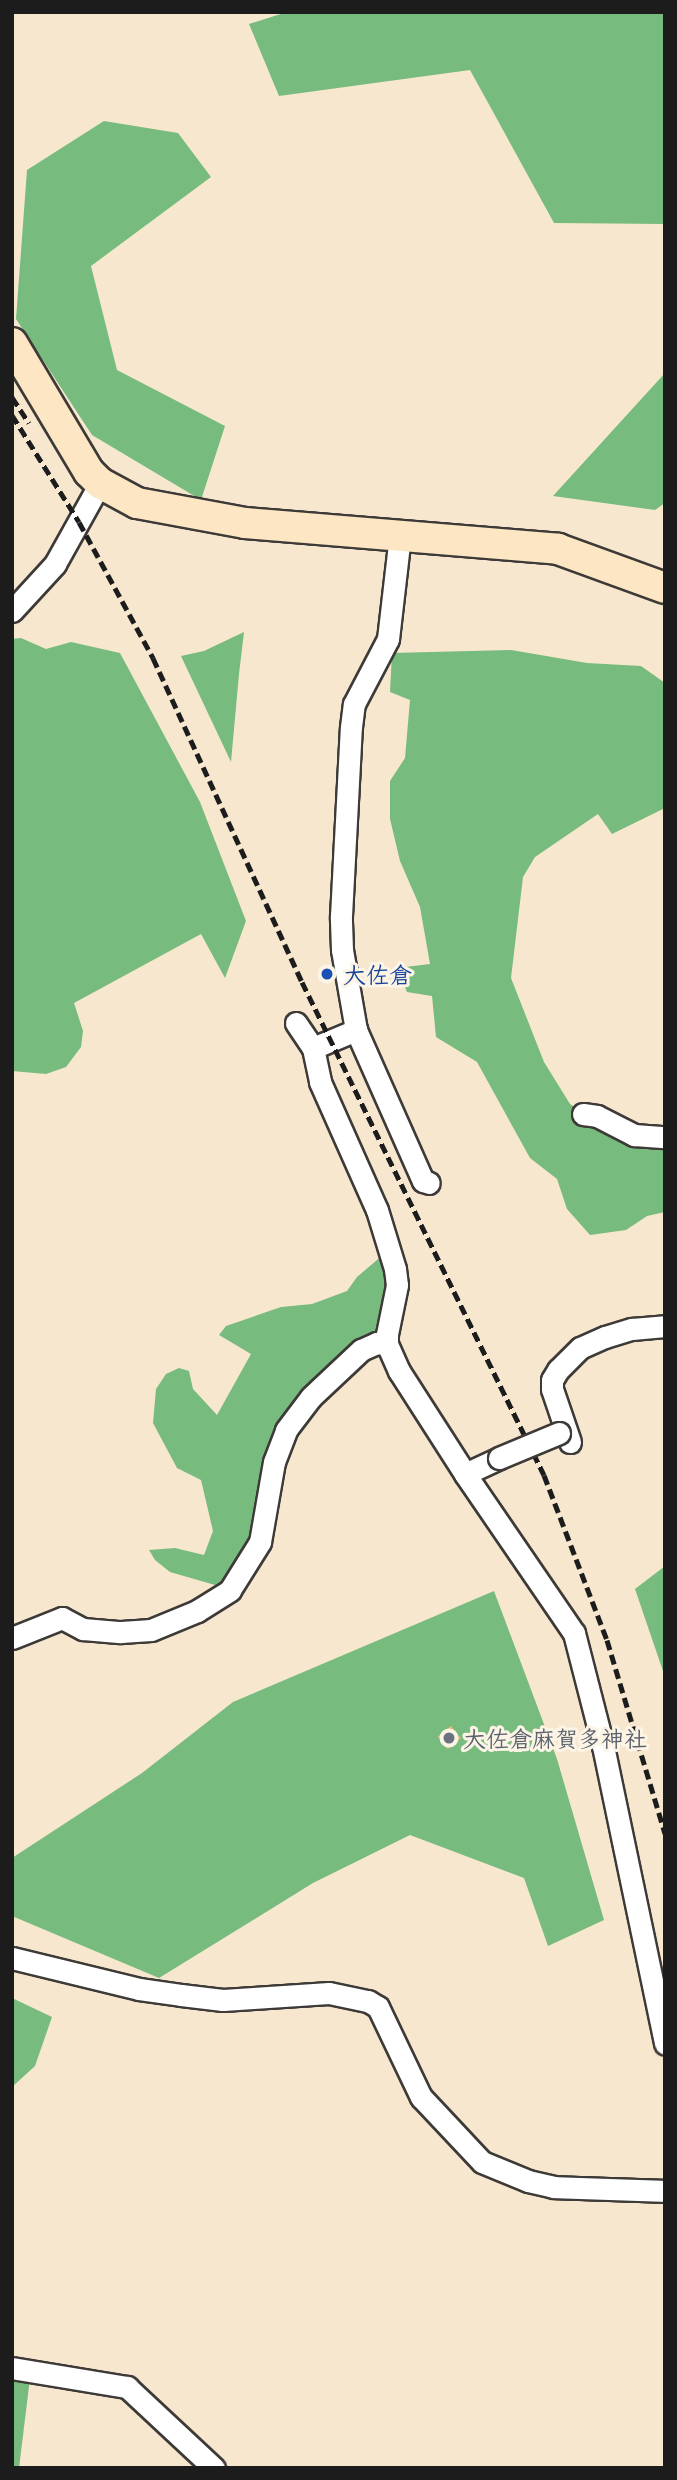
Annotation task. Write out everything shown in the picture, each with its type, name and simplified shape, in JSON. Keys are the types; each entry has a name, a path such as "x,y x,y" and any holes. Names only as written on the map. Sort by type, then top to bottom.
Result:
{"street":[{"path":"12,343 89,472 100,483 137,503 188,515 245,523 558,549 665,588"},
{"path":"12,611 55,564 100,483"},
{"path":"400,536 388,639 354,704 341,916 342,950 356,1030 424,1181 429,1183"},
{"path":"296,1023 313,1048 320,1083 377,1210 395,1269 397,1285 387,1344 399,1371 465,1474 574,1633 603,1746 665,2044"},
{"path":"313,1048 356,1030"},
{"path":"583,1114 597,1116 634,1135 665,1137"},
{"path":"465,1474 499,1458 564,1435 552,1380 569,1356 605,1337 632,1329 665,1326"},
{"path":"12,1638 62,1618 83,1629 121,1632 151,1630 197,1611 230,1590 260,1542 274,1462 286,1430 311,1397 361,1350 377,1343 387,1344"},
{"path":"12,1958 139,1989 181,1995 223,2000 329,1993 368,2001 378,2007 421,2097 482,2162 528,2181 553,2187 665,2191"},
{"path":"12,2368 127,2387 214,2468"}],"green space":[{"path":"287,12 665,12 665,224 554,223 470,70 279,96 249,24"},
{"path":"104,121 178,133 211,177 91,266 117,370 225,426 201,500 92,435 16,319 27,170"},
{"path":"665,373 665,503 655,510 553,496"},
{"path":"244,632 231,762 181,656 204,651"},
{"path":"21,638 46,649 71,642 120,653 200,802 246,921 225,978 201,934 74,1003 83,1031 81,1047 66,1067 46,1074 12,1071 12,639"},
{"path":"511,650 587,663 641,666 665,683 665,808 612,834 598,814 535,857 523,877 511,978 544,1062 570,1104 597,1123 665,1144 665,1212 647,1216 626,1230 590,1235 567,1209 557,1179 530,1158 477,1062 436,1037 432,996 407,992 397,968 430,964 420,907 400,861 390,819 390,781 405,758 410,700 390,692 392,653"},
{"path":"384,1254 390,1269 384,1329 306,1394 260,1528 236,1575 215,1585 170,1572 155,1560 149,1550 175,1548 204,1555 213,1531 201,1480 177,1468 153,1423 156,1389 166,1374 179,1368 189,1371 193,1389 217,1415 251,1354 219,1335 226,1326 281,1307 312,1304 347,1291 357,1277"},
{"path":"665,1566 665,1677 635,1589"},
{"path":"494,1591 557,1759 604,1920 548,1946 524,1878 410,1835 313,1883 159,1978 12,1916 12,1858 142,1773 233,1702"},
{"path":"12,1998 52,2017 35,2066 12,2087"},
{"path":"12,2365 31,2370 19,2468 12,2468"}],"building":[{"path":"451,1726 461,1739 447,1749 438,1736"}],"railway":[{"path":"12,397 29,423"},
{"path":"12,415 79,522 153,658 302,982 544,1475 607,1640 665,1833"}],"place":[{"name":"大佐倉","path":"327,974"},
{"name":"大佐倉麻賀多神社","path":"449,1738"}]}
